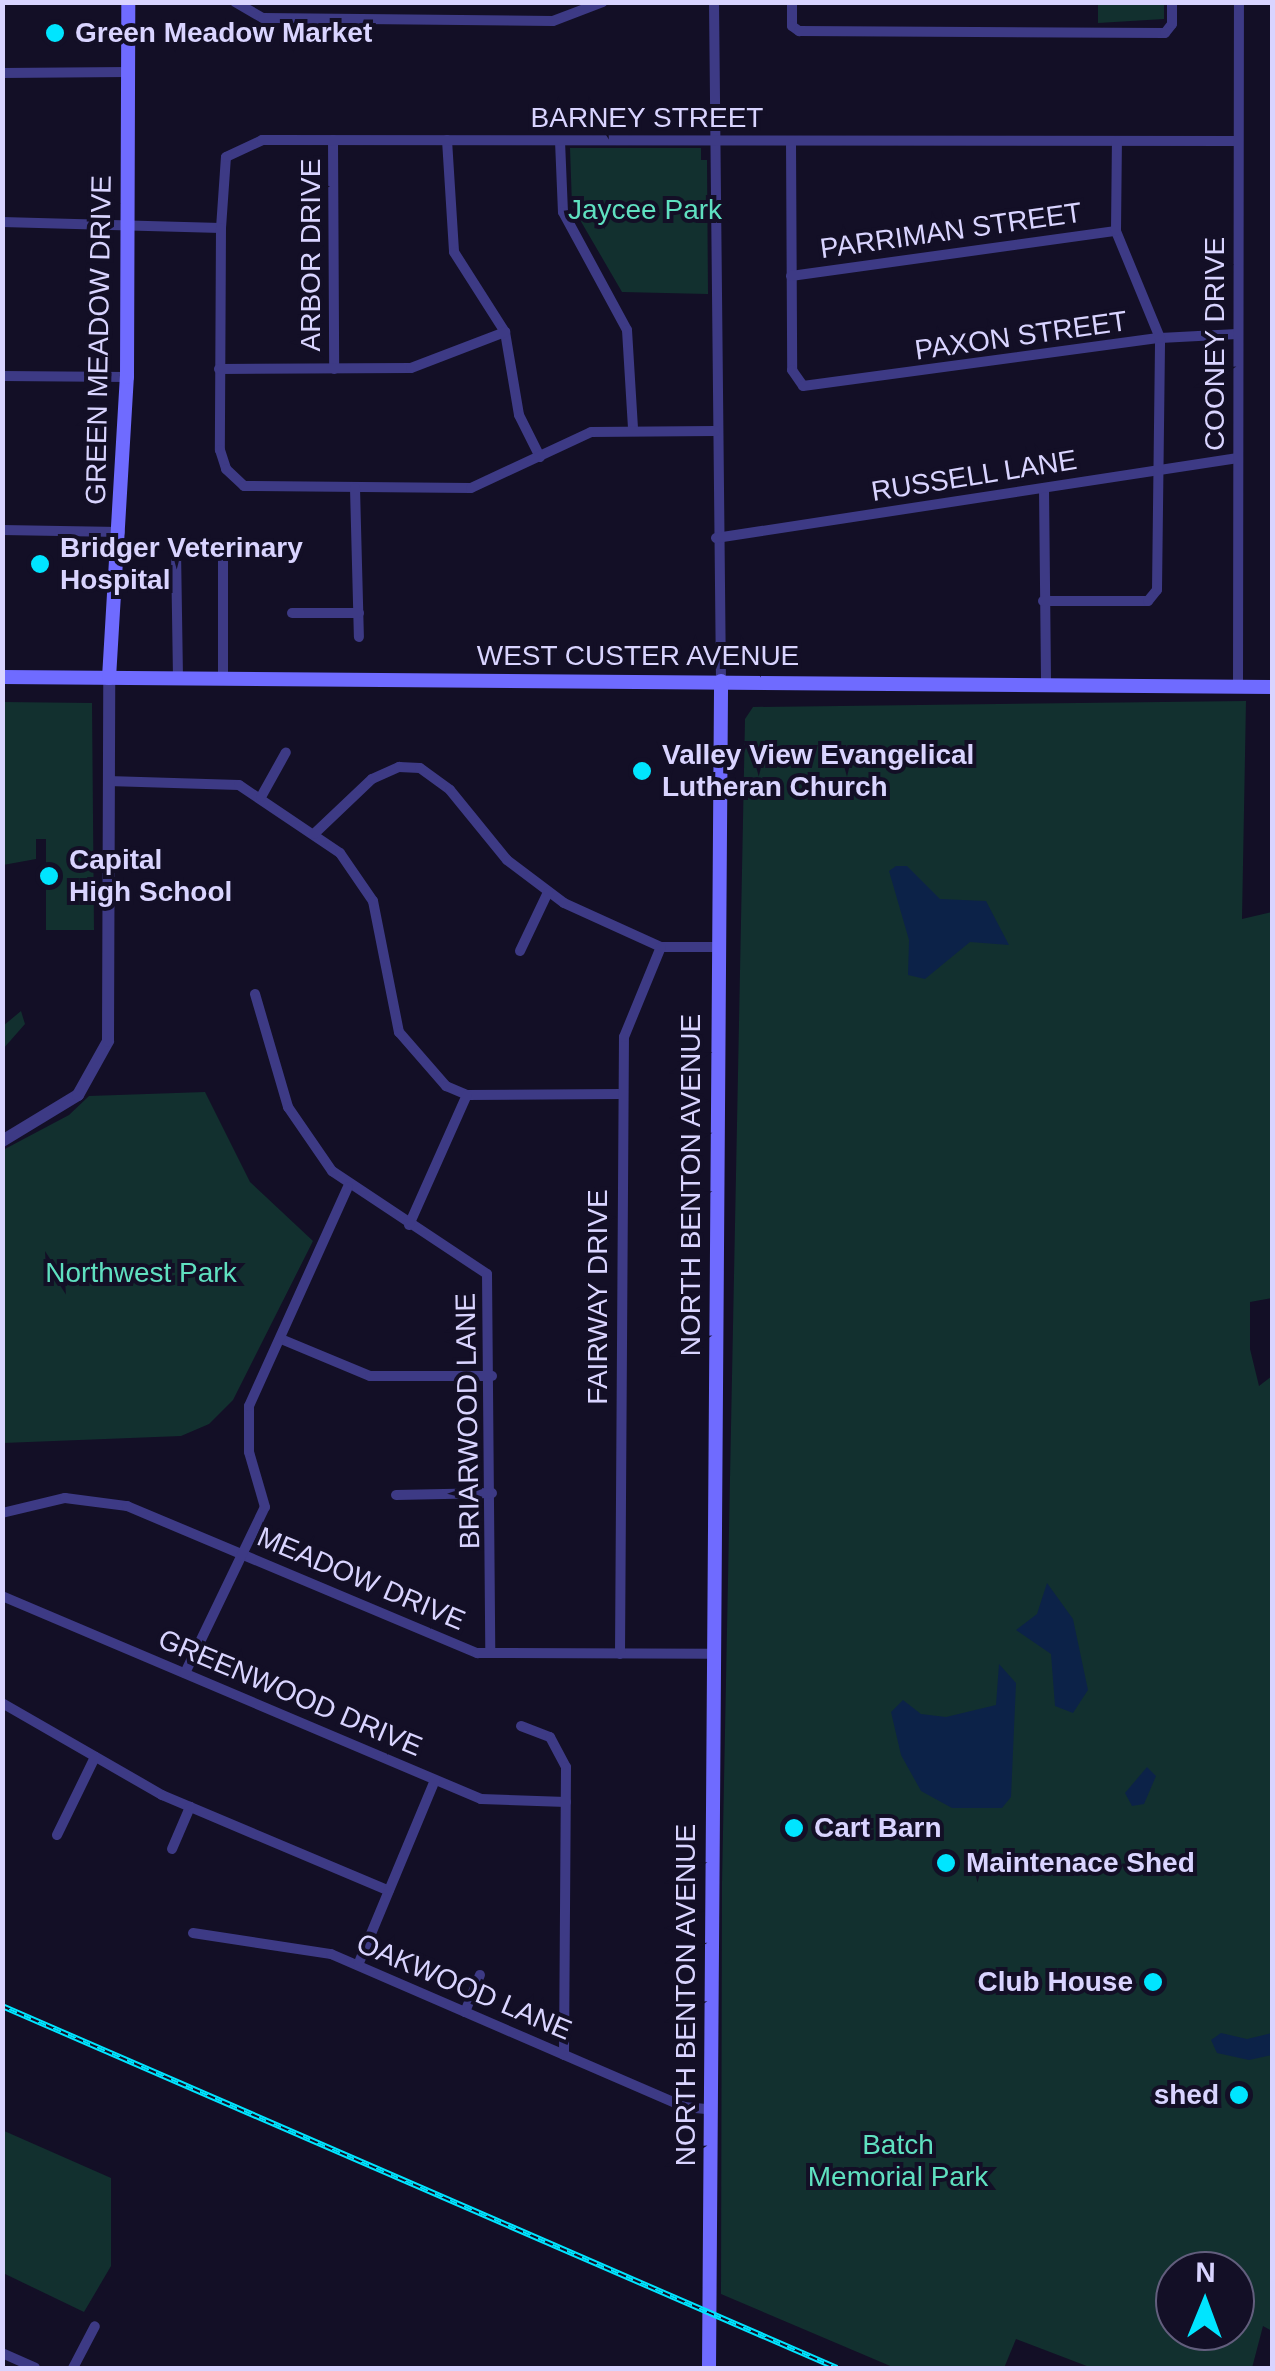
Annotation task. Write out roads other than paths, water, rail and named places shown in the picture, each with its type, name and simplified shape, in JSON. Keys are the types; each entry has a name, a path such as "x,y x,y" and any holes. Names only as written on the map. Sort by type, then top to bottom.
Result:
{"main road":[{"name":"GREEN MEADOW DRIVE","path":"109,678 128,377 128,2"},
{"name":"WEST CUSTER AVENUE","path":"2,677 1272,686"},
{"name":"NORTH BENTON AVENUE","path":"709,2368 722,681"}],"street":[{"path":"235,2 263,18 553,20 603,2"},
{"name":"NORTH BENTON AVENUE","path":"714,2 716,538 722,681"},
{"path":"792,2 792,26 799,31 1126,33 1165,33 1172,24 1172,2"},
{"name":"COONEY DRIVE","path":"1238,686 1239,2"},
{"path":"2,73 128,72"},
{"name":"BARNEY STREET","path":"220,228 220,176 226,157 242,144 332,140 1238,141"},
{"name":"ARBOR DRIVE","path":"332,140 334,370"},
{"path":"448,140 454,252 505,332 519,415 540,457"},
{"path":"560,141 564,212 626,330 633,430"},
{"path":"791,276 792,141"},
{"path":"1043,600 1154,598 1160,338 1116,231 1118,141"},
{"path":"2,222 220,228 220,450 234,478 260,488 471,488 591,432 715,431"},
{"name":"PARRIMAN STREET","path":"791,276 1116,231"},
{"name":"PAXON STREET","path":"791,276 792,370 795,381 812,389 1160,338 1237,334"},
{"path":"220,369 420,366 505,332"},
{"path":"2,376 128,377"},
{"name":"RUSSELL LANE","path":"716,538 1238,458"},
{"path":"355,488 359,637"},
{"path":"1044,488 1046,685"},
{"path":"2,530 120,532"},
{"path":"176,550 178,678"},
{"path":"222,678 223,554"},
{"path":"292,613 358,614"},
{"path":"2,1141 78,1095 108,1041 109,678"},
{"path":"261,797 286,752"},
{"path":"314,834 372,778 399,767 420,768 450,790 507,860 548,892 660,947 717,947"},
{"path":"108,781 232,783 261,797 314,834 358,872 373,900 388,999 410,1052 446,1086 468,1095 621,1094"},
{"path":"520,951 548,892"},
{"name":"FAIRWAY DRIVE","path":"620,1654 624,1037 660,947"},
{"name":"BRIARWOOD LANE","path":"254,994 288,1106 348,1187 488,1274 492,1376 490,1653"},
{"path":"409,1225 468,1095"},
{"path":"185,1673 266,1500 249,1452 247,1420 348,1187"},
{"path":"281,1339 370,1376 492,1376"},
{"path":"396,1495 492,1493"},
{"name":"MEADOW DRIVE","path":"2,1513 48,1499 105,1501 490,1653 713,1654"},
{"name":"GREENWOOD DRIVE","path":"2,1596 490,1801 566,1802"},
{"path":"2,1703 190,1808 389,1891"},
{"path":"522,1726 543,1731 559,1746 566,1802 564,2055"},
{"path":"57,1835 95,1757"},
{"path":"358,1965 435,1780"},
{"path":"172,1849 190,1808"},
{"name":"OAKWOOD LANE","path":"193,1933 316,1950 684,2106 710,2109"},
{"path":"465,2012 480,1975"},
{"path":"73,2368 95,2326"},
{"path":"2,2353 35,2368"}],"water":[{"path":"907,866 940,899 986,901 1009,945 970,942 925,979 908,975 909,940 889,871"},
{"path":"1047,1583 1073,1619 1088,1690 1073,1713 1055,1706 1051,1654 1016,1630 1037,1614"},
{"path":"999,1664 1016,1683 1011,1797 1002,1808 952,1808 921,1791 901,1755 891,1712 903,1700 921,1714 946,1717 996,1705"},
{"path":"1147,1767 1156,1776 1144,1804 1132,1806 1125,1793"},
{"path":"1221,2033 1247,2039 1272,2033 1272,2055 1249,2060 1217,2053 1211,2040"}],"railway":[{"path":"2,2006 837,2368"}],"place":[{"name":"Green Meadow Market","path":"55,33"},
{"name":"Bridger Veterinary Hospital","path":"40,564"},
{"name":"Valley View Evangelical Lutheran Church","path":"642,771"},
{"name":"Capital High School","path":"49,876"},
{"name":"Cart Barn","path":"794,1828"},
{"name":"Maintenace Shed","path":"946,1863"},
{"name":"Club House","path":"1153,1982"},
{"name":"shed","path":"1239,2095"}],"park label":[{"name":"Jaycee Park","path":"645,210"},
{"name":"Northwest Park","path":"141,1273"},
{"name":"Batch Memorial Park","path":"898,2161"}]}
